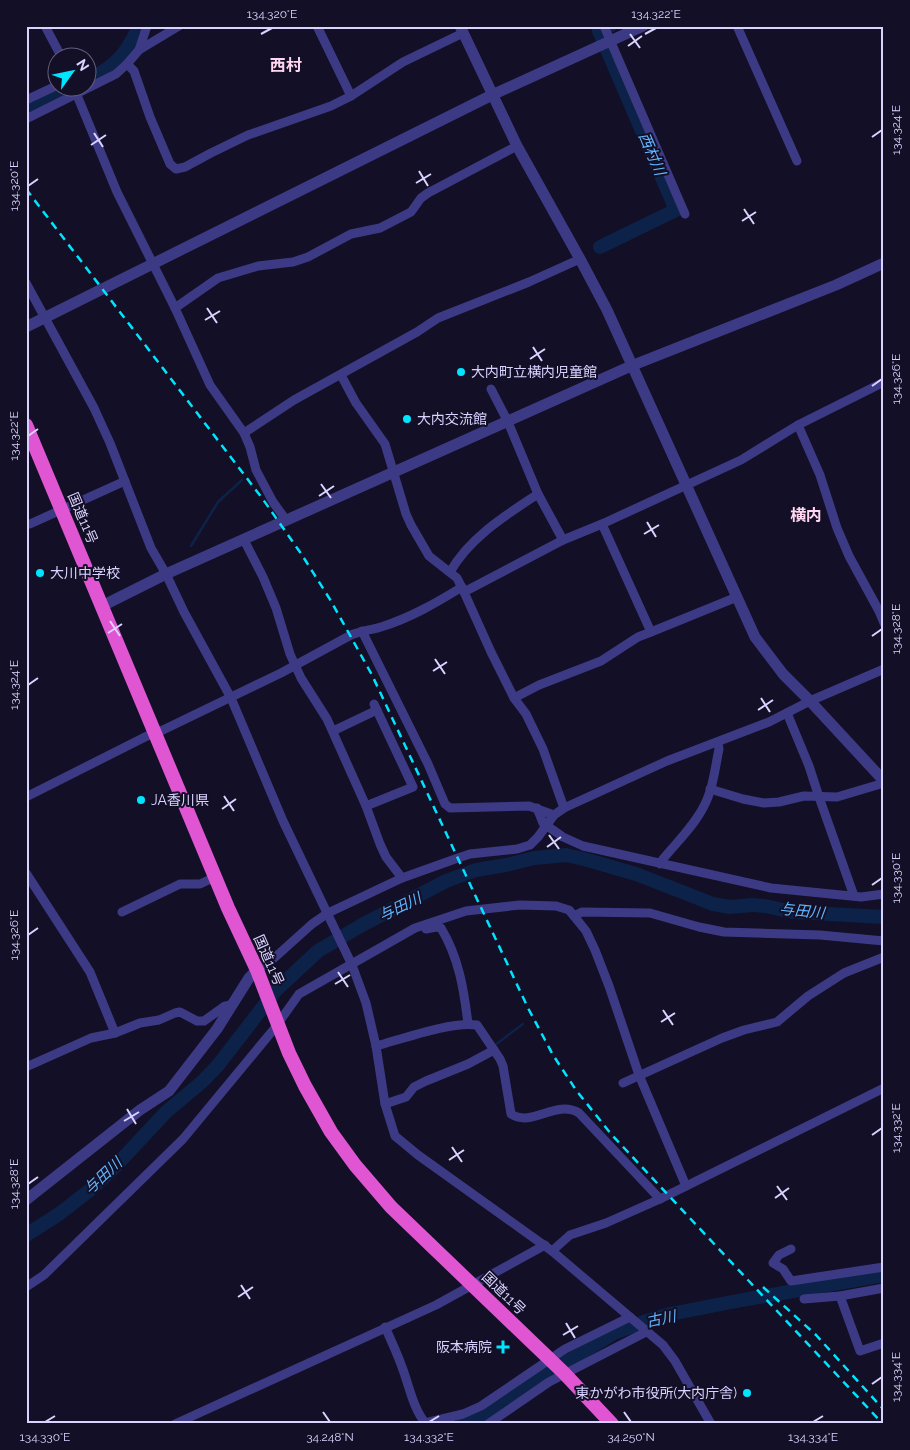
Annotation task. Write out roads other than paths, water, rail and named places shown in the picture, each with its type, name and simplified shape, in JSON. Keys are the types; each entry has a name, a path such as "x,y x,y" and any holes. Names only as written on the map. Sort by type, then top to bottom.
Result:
{"highway":[{"name":"国道11号","path":"26,425 215,877 259,976 289,1053 315,1106 355,1165 391,1207 551,1360 612,1424"}],"street":[{"path":"45,26 57,48"},
{"path":"139,50 147,26"},
{"path":"98,81 116,74 139,50 179,26"},
{"path":"317,26 351,96"},
{"path":"604,26 685,214"},
{"path":"26,327 492,95 643,26"},
{"path":"737,26 797,161"},
{"path":"127,64 134,71 150,117 170,164 176,169 185,168 248,135 331,106 351,96 402,62 461,30 516,146 607,310 755,637 783,674 884,782 837,797 804,796 779,802 764,803 743,800 710,789"},
{"path":"26,100 48,90"},
{"path":"26,119 63,98"},
{"path":"78,98 118,192 175,308 210,385 244,433 256,470 273,502 286,520"},
{"path":"175,308 218,278 258,266 293,262 308,257 351,234 380,228 411,212 421,198 428,193 516,146"},
{"path":"244,433 294,400 417,332 438,318 520,286 580,259"},
{"path":"102,606 166,574 632,366 828,288 884,262"},
{"path":"26,283 94,408 110,443 151,548 231,698 283,821 351,963 366,1002 376,1046 385,1104 392,1131 399,1141 548,1248 663,1345 675,1361 711,1424"},
{"path":"341,375 356,403 385,444 411,525 429,556 457,578 463,589 491,652 514,698 526,714 543,749 564,808"},
{"path":"26,797 231,698 362,631 380,627 415,614 563,540 741,460 798,425 884,382"},
{"path":"491,389 508,422 538,494 563,540"},
{"path":"798,425 820,475 837,528 849,556 872,596 884,623"},
{"path":"30,524 125,481"},
{"path":"450,572 456,562 494,523 538,494"},
{"path":"602,524 651,632"},
{"path":"244,540 264,577 301,678 320,705 366,806 386,857 402,878"},
{"path":"514,698 539,685 601,661 651,632 738,597"},
{"path":"362,631 428,764 445,804 450,808 529,806 554,815"},
{"path":"26,1200 140,1110 169,1091 211,1037 249,978 259,976 272,960 312,924 402,878 470,854 518,849 530,845 554,815 564,808 667,761 769,722 810,701 884,669"},
{"path":"332,731 375,707 413,787 366,806"},
{"path":"786,713 809,766 818,797 854,896"},
{"path":"660,864 694,822 704,806 719,749 718,743"},
{"path":"537,808 546,826 563,837 583,846 771,888 861,897 884,894"},
{"path":"26,873 90,972 115,1033"},
{"path":"122,912 180,884 200,884 215,877"},
{"path":"26,1287 44,1275 183,1139 299,994 415,928 466,911 520,905 556,906 569,910 586,931 610,986 639,1075 686,1186"},
{"path":"574,916 582,912 650,913 724,932 820,935 884,941"},
{"path":"415,928 422,930 440,928 445,936 461,976 468,1024"},
{"path":"623,1083 722,1038 744,1030 777,1022 808,996 844,973 884,957"},
{"path":"26,1067 92,1038 159,1020 180,1012 198,1021 204,1021 225,1006 233,1004"},
{"path":"376,1046 468,1024 477,1025 503,1066 511,1114 518,1119 526,1119 554,1110 573,1110 579,1113 660,1199"},
{"path":"385,1104 406,1097 414,1087 468,1064 494,1050"},
{"path":"175,1424 436,1305 495,1272 539,1250 548,1248 570,1235 606,1223 660,1199 884,1088"},
{"path":"791,1249 779,1255 773,1262 783,1269 791,1281 884,1267"},
{"path":"804,1300 884,1288"},
{"path":"840,1296 860,1351 884,1343"},
{"path":"385,1328 421,1418 426,1424 464,1414 481,1406 565,1349 631,1318"},
{"path":"488,1424 549,1382 645,1331"}],"waterway":[{"path":"98,74 106,70 125,52 139,26"},
{"name":"西村川","path":"600,247 676,210 599,31 610,26"},
{"path":"26,110 51,98"},
{"path":"191,546 218,502 242,480"},
{"name":"与田川","path":"26,1235 59,1214 110,1172 166,1112 203,1081 219,1064 276,990 318,951 362,925 446,881 476,870 534,858 566,855 636,874 713,904 730,907 752,905 793,912 884,917"},
{"path":"495,1045 523,1024"},
{"name":"古川","path":"462,1424 493,1411 527,1386 614,1333 644,1322 670,1314 884,1275"}],"railway":[{"path":"26,189 262,498 302,555 331,601 372,675 528,1008 553,1055 576,1090 611,1134 883,1424"},
{"path":"763,1287 816,1335 884,1410"}],"place":[{"name":"大内町立横内児童館","path":"461,372"},
{"name":"大内交流館","path":"407,419"},
{"name":"大川中学校","path":"40,573"},
{"name":"JA香川県","path":"141,800"},
{"name":"阪本病院","path":"503,1347"},
{"name":"東かがわ市役所(大内庁舎)","path":"747,1393"}],"district":[{"name":"西村","path":"286,65"},
{"name":"横内","path":"806,515"}]}
